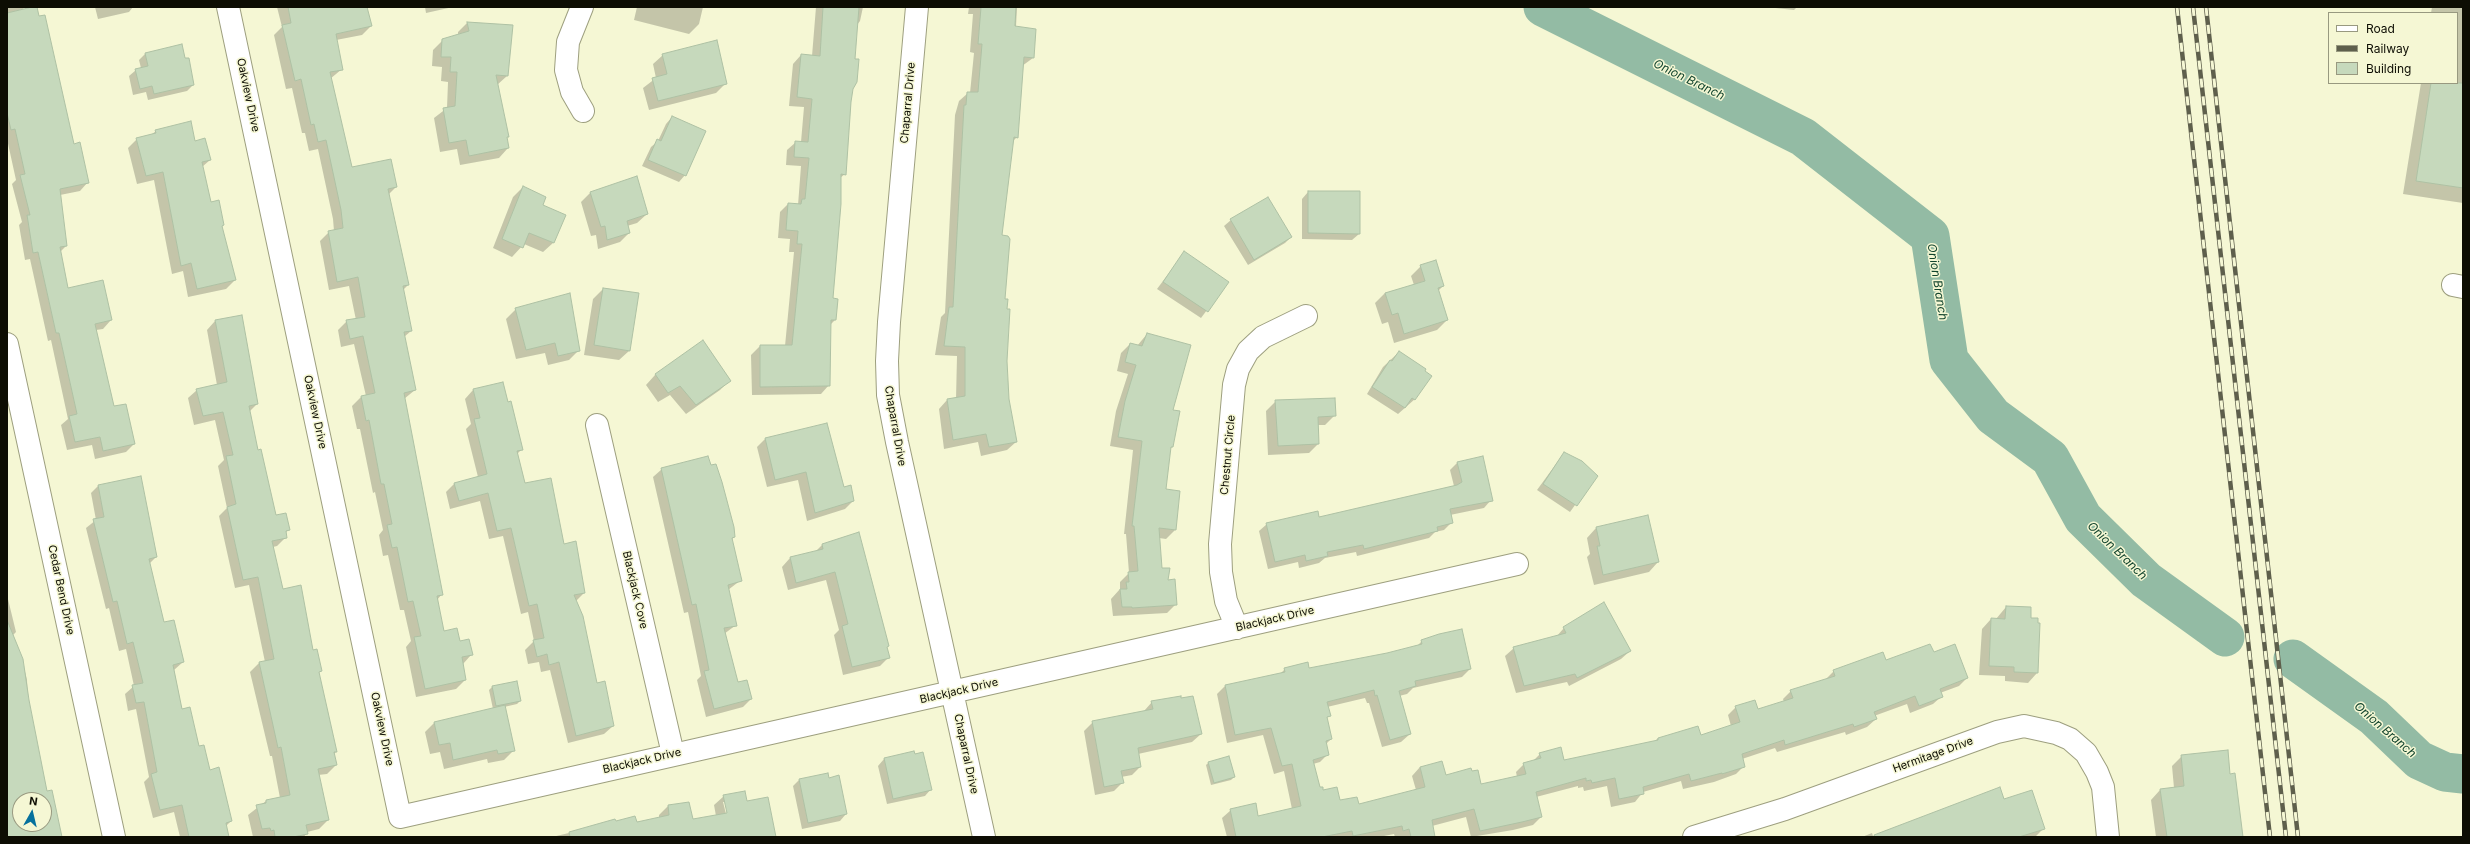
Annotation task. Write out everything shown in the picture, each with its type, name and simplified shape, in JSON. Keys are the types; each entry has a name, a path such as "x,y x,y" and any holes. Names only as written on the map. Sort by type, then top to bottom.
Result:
{"street":[{"name":"Oakview Drive","path":"228,7 400,816"},
{"path":"582,7 568,42 566,70 572,92 583,111"},
{"name":"Chaparral Drive","path":"917,7 889,322 887,361 888,395 984,837"},
{"name":"Chestnut Circle","path":"1237,628 1226,601 1221,572 1220,544 1234,385 1238,369 1248,351 1263,337 1306,316"},
{"name":"Cedar Bend Drive","path":"7,344 114,837"},
{"name":"Blackjack Cove","path":"597,425 674,754"},
{"name":"Blackjack Drive","path":"400,816 1517,564"},
{"name":"Hermitage Drive","path":"1694,837 1785,809 1997,732 2024,726 2056,733 2070,739 2086,753 2097,772 2103,787 2108,837"}],"building":[{"path":"37,7 39,16 45,15 74,144 80,142 89,183 60,189 67,246 60,247 68,288 103,280 112,320 95,324 114,406 126,404 135,444 103,451 100,437 75,442 69,416 77,414 59,333 56,333 38,252 33,253 27,215 30,215 20,175 25,174 15,129 11,130 7,113 7,13"},
{"path":"288,7 367,7 372,26 336,34 343,70 330,72 352,167 391,159 397,187 388,189 409,285 403,286 412,331 404,332 416,390 404,393 443,595 437,596 444,631 457,628 460,641 469,639 473,655 462,657 466,680 425,689 414,637 421,636 413,601 408,602 397,547 392,548 387,525 392,524 384,484 381,484 369,420 366,421 361,396 375,393 363,336 350,339 346,320 365,317 358,277 337,282 328,231 343,228 341,210 326,140 318,142 314,124 311,125 301,79 295,81 282,25 291,23"},
{"path":"823,7 859,7 855,59 859,59 857,82 853,89 851,102 846,175 841,174 841,204 833,298 838,299 836,320 831,320 830,386 760,387 760,345 792,345 802,244 797,244 798,231 786,230 788,203 801,204 802,199 805,199 809,158 794,157 795,141 808,142 812,99 797,97 801,54 820,56"},
{"path":"981,7 1016,7 1015,26 1036,29 1034,58 1024,57 1018,138 1014,137 1002,235 1008,236 1010,239 1005,299 1008,299 1007,309 1010,309 1007,361 1009,399 1017,442 989,447 986,434 953,440 947,399 965,396 965,347 944,346 949,307 953,307 964,105 966,105 967,92 978,92 982,44 978,44"},
{"path":"467,22 513,25 508,76 496,75 509,137 507,137 509,148 469,156 466,140 449,143 443,108 455,106 457,72 450,72 451,57 441,57 442,39 469,31"},
{"path":"717,40 727,84 658,101 652,78 667,74 662,54"},
{"path":"182,44 185,58 189,58 194,85 154,94 152,86 140,89 135,69 148,66 145,53"},
{"path":"2463,83 2463,188 2416,181 2431,84"},
{"path":"672,116 706,131 686,176 648,160 657,139 661,141"},
{"path":"191,121 195,141 205,138 211,160 202,162 211,202 219,200 224,225 222,226 236,280 197,289 191,263 181,266 163,172 146,176 136,138 156,133 155,130"},
{"path":"637,176 648,214 627,221 630,233 607,240 605,226 601,227 590,192"},
{"path":"523,186 546,197 543,205 566,215 554,243 529,233 523,248 502,239"},
{"path":"1308,191 1360,191 1360,234 1308,233"},
{"path":"1268,197 1292,237 1254,260 1230,219"},
{"path":"1184,251 1229,282 1208,312 1163,282"},
{"path":"1436,260 1444,286 1438,288 1448,320 1404,334 1398,313 1392,315 1385,293 1425,281 1420,265"},
{"path":"603,288 639,293 630,351 594,345"},
{"path":"570,293 580,351 558,356 555,343 526,350 515,308"},
{"path":"242,315 258,404 249,406 258,450 261,449 276,515 286,513 290,530 286,531 287,538 272,541 283,589 301,585 313,650 317,649 322,671 319,672 337,752 334,752 337,765 318,769 329,820 306,825 308,834 293,837 275,837 274,830 271,831 270,828 262,829 256,805 266,803 266,800 290,795 281,747 278,748 259,662 274,659 258,577 243,580 227,507 236,504 226,456 233,455 223,412 203,416 196,389 227,382 215,320"},
{"path":"1147,333 1191,345 1173,410 1180,411 1173,447 1171,447 1166,489 1180,491 1176,530 1159,528 1162,568 1170,568 1168,580 1175,579 1177,605 1132,608 1122,607 1120,589 1127,589 1126,582 1129,582 1128,572 1138,571 1134,526 1132,526 1142,441 1118,437 1125,401 1136,365 1125,362 1130,343 1142,346"},
{"path":"703,340 731,381 696,405 680,386 668,393 655,374"},
{"path":"1399,351 1426,369 1425,371 1432,376 1415,400 1412,398 1405,408 1372,387 1390,360 1392,361"},
{"path":"503,382 508,402 511,401 523,450 517,451 525,483 551,478 564,544 576,541 585,593 574,595 583,616 597,683 605,681 614,726 576,736 559,662 549,665 547,654 537,657 533,640 544,638 537,604 529,606 511,528 497,531 488,493 459,501 454,483 487,474 474,419 480,418 473,389"},
{"path":"1335,398 1336,416 1318,417 1319,444 1278,446 1275,400"},
{"path":"827,423 844,487 851,485 854,501 815,513 806,472 775,480 765,438"},
{"path":"1564,452 1582,461 1598,476 1577,506 1543,484"},
{"path":"708,456 711,465 716,464 722,482 734,527 735,537 732,538 742,581 728,585 737,626 724,628 738,682 747,680 752,699 714,709 704,671 709,670 696,604 692,605 661,468"},
{"path":"1483,456 1493,501 1450,509 1453,523 1437,527 1438,531 1364,549 1363,545 1327,552 1328,556 1306,561 1305,555 1275,562 1266,523 1318,511 1319,517 1457,485 1462,482 1457,462"},
{"path":"141,476 157,557 149,559 164,622 174,620 184,662 173,665 182,709 190,707 199,746 204,745 210,770 219,767 232,821 226,823 229,837 189,837 182,805 160,810 151,774 157,772 144,702 136,703 132,685 143,683 133,642 127,644 117,601 113,602 93,519 104,517 98,485"},
{"path":"1648,515 1659,562 1603,575 1597,546 1600,546 1596,527"},
{"path":"859,532 889,646 887,647 890,658 852,667 842,626 848,624 835,572 796,583 790,557 823,549 822,544"},
{"path":"1604,602 1631,651 1577,678 1575,674 1524,686 1513,647 1566,633 1563,627"},
{"path":"2006,606 2031,607 2031,618 2038,618 2038,623 2040,623 2038,673 2014,672 2014,667 1989,666 1991,618 2005,619"},
{"path":"7,620 23,659 29,700 47,791 52,790 62,837 7,837"},
{"path":"1462,629 1471,669 1415,681 1416,686 1399,691 1411,734 1390,740 1377,695 1375,696 1374,690 1327,702 1331,716 1327,717 1332,739 1326,741 1329,755 1313,760 1320,787 1323,787 1323,790 1337,787 1340,800 1357,797 1359,804 1425,787 1420,767 1442,761 1446,775 1471,768 1472,771 1478,770 1481,784 1526,774 1523,763 1541,758 1539,753 1561,747 1564,760 1658,740 1658,738 1698,726 1701,735 1740,722 1735,706 1755,700 1758,709 1793,698 1790,690 1835,676 1833,670 1883,652 1886,660 1930,644 1934,652 1955,644 1968,678 1940,689 1943,697 1919,706 1915,696 1874,712 1877,719 1854,727 1853,724 1785,745 1784,740 1742,754 1745,767 1722,774 1691,781 1689,774 1643,787 1644,794 1619,799 1615,778 1592,783 1591,780 1586,781 1586,778 1536,792 1542,817 1522,822 1480,831 1474,809 1432,820 1435,837 1411,837 1409,829 1403,831 1402,826 1353,836 1352,831 1322,837 1236,837 1230,809 1256,803 1258,816 1301,806 1292,764 1282,766 1271,728 1235,735 1225,685 1285,672 1284,668 1308,662 1309,668 1387,653 1422,644 1421,640 1439,634"},
{"path":"517,681 521,701 496,706 492,686"},
{"path":"1181,696 1181,698 1193,696 1202,734 1138,748 1141,767 1121,771 1124,783 1104,787 1092,721 1153,709 1151,701"},
{"path":"505,705 515,751 498,754 497,750 453,760 450,743 439,745 434,722"},
{"path":"2228,750 2230,774 2235,773 2243,837 2167,837 2160,789 2184,786 2181,755"},
{"path":"914,751 915,754 923,752 932,790 893,799 884,758"},
{"path":"1229,756 1235,777 1214,783 1208,762"},
{"path":"828,773 829,778 839,775 847,814 808,823 799,779"},
{"path":"2000,787 2004,799 2032,790 2045,829 2019,837 1875,837 1874,835"},
{"path":"745,791 747,801 768,797 776,837 570,837 569,832 615,819 616,821 635,816 637,822 669,815 668,805 689,802 693,819 727,813 723,795"}],"waterway":[{"name":"Onion Branch","path":"1543,7 1803,137 1930,236 1949,360 1993,416 2050,458 2083,518 2146,580 2225,637"},
{"name":"Onion Branch","path":"2293,659 2374,717 2419,760 2445,772 2463,774"}],"railway":[{"path":"2177,7 2270,837"},
{"path":"2193,7 2286,837"},
{"path":"2206,7 2298,837"}]}
